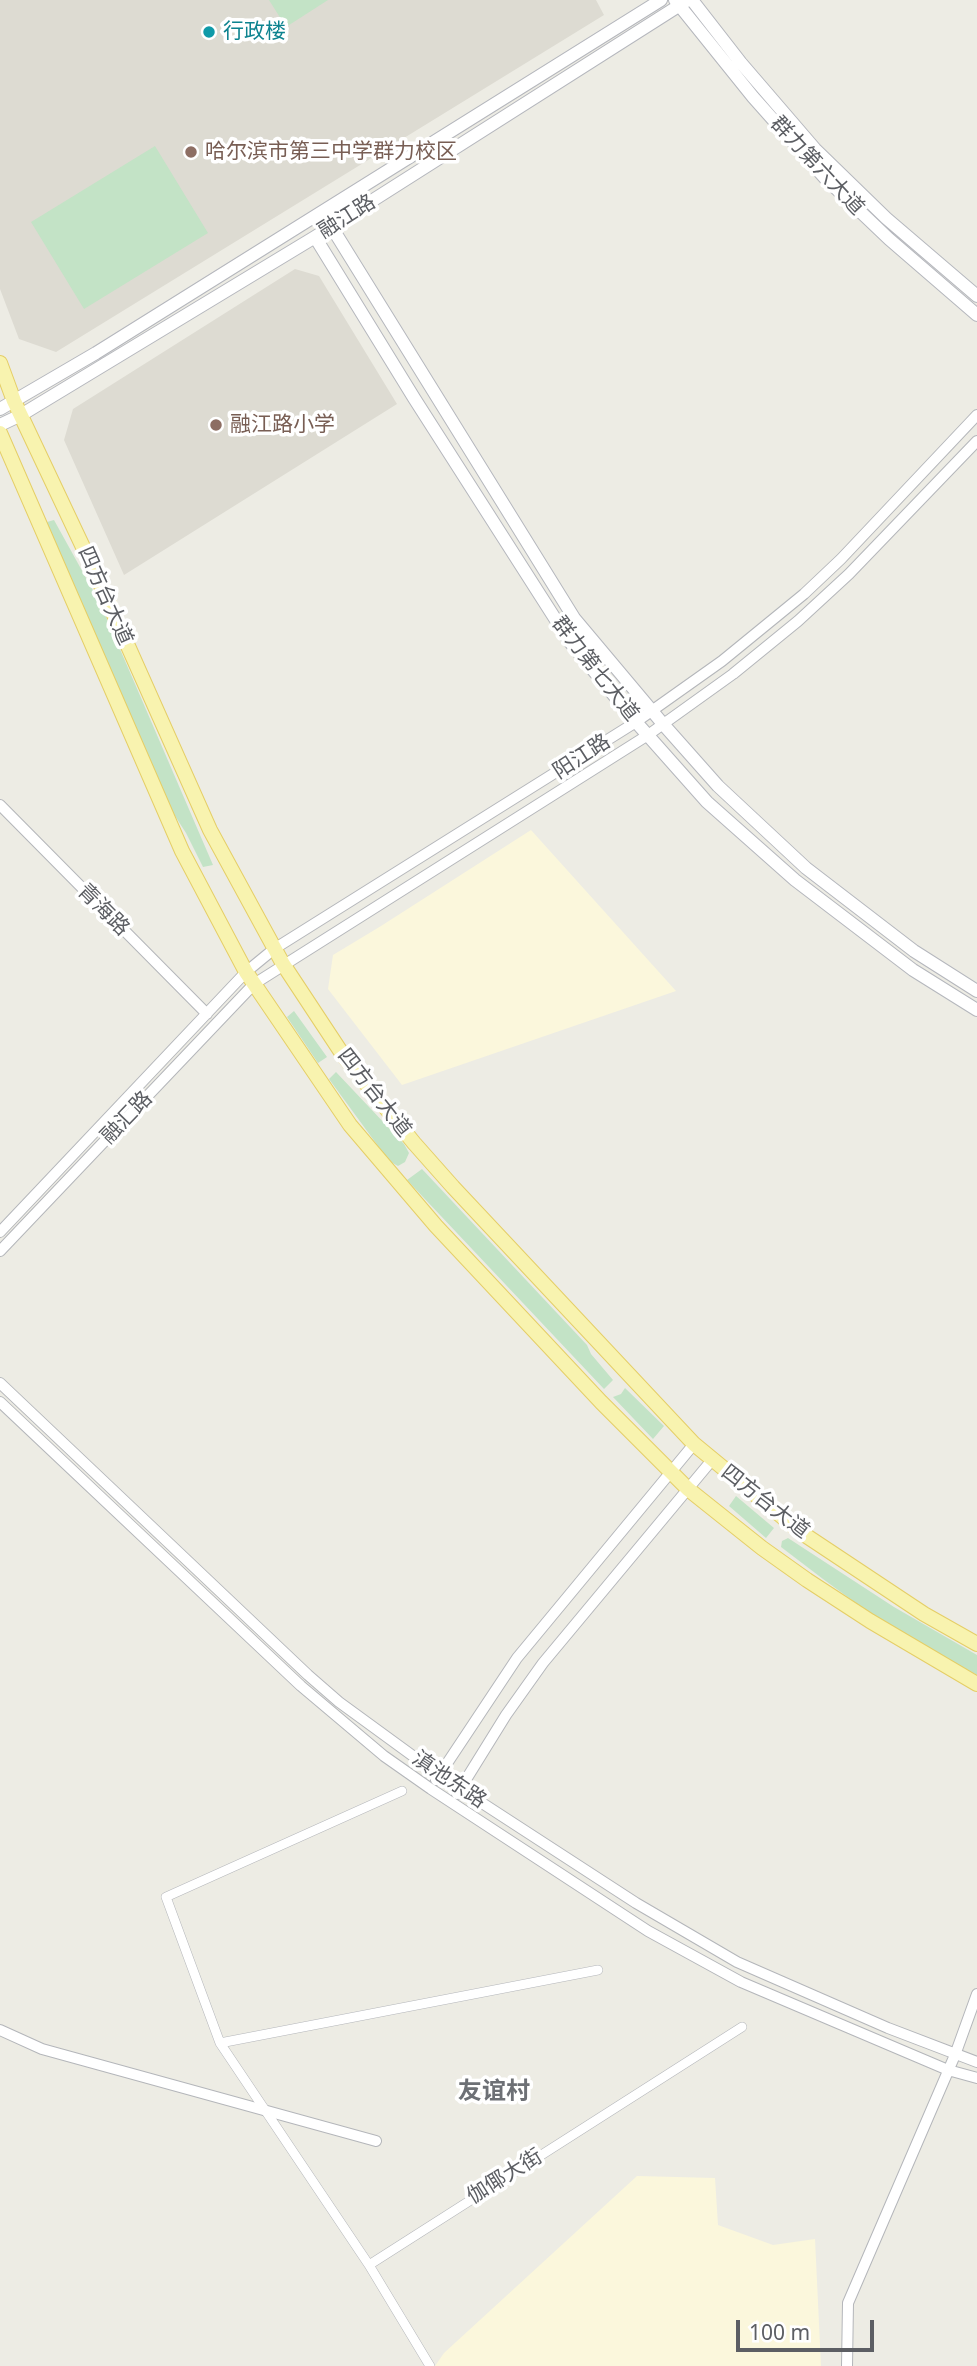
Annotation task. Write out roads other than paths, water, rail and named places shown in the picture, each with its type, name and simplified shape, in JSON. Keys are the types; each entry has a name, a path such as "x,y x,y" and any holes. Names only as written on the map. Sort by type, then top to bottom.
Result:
{"main road":[{"name":"融江路","path":"0,409 661,0"},
{"name":"融江路","path":"0,425 21,415 316,236 683,2"},
{"name":"群力第六大道","path":"683,2 741,63 815,149 886,218 977,296"},
{"name":"群力第六大道","path":"683,2 753,97 825,178 889,239 977,315"},
{"name":"群力第七大道","path":"331,226 574,618 652,711 718,786 806,868 914,951 977,991"},
{"name":"群力第七大道","path":"316,236 414,398 570,642 636,722 707,802 795,880 913,970 977,1010"},
{"name":"四方台大道","path":"0,363 14,401 99,581 210,830 274,949 343,1055 414,1143 694,1444 764,1504 841,1560 924,1614 977,1644"},
{"name":"四方台大道","path":"0,433 182,851 250,978 350,1125 386,1170 592,1392 688,1489 807,1580 881,1628 977,1684"}],"street":[{"name":"阳江路","path":"250,978 274,949 636,722 722,661 813,585 881,520 977,415"},
{"name":"阳江路","path":"250,978 283,964 648,734 733,674 827,596 977,441"},
{"name":"青海路","path":"0,805 206,1014"},
{"name":"融汇路","path":"0,1232 206,1014 250,978"},
{"name":"融汇路","path":"0,1251 250,978"},
{"name":"滇池东路","path":"0,1383 308,1675 339,1702 439,1775 636,1903 737,1962 805,1993 977,2062"},
{"name":"滇池东路","path":"0,1402 301,1686 384,1756 430,1789 648,1931 707,1964 789,2004 948,2070 977,2078"},
{"path":"430,1789 517,1658 694,1444"},
{"path":"452,1802 543,1663 712,1460"},
{"path":"402,1791 166,1897 220,2043 369,2265 430,2366"},
{"path":"220,2043 598,1970"},
{"path":"847,2366 848,2303 955,2054 977,1994"},
{"name":"伽倻大街","path":"369,2265 742,2027"},
{"path":"0,2030 42,2049 376,2141"}],"place":[{"name":"行政楼","path":"209,32"},
{"name":"哈尔滨市第三中学群力校区","path":"191,152"},
{"name":"融江路小学","path":"216,425"}],"district":[{"name":"友谊村","path":"494,2092"}]}
